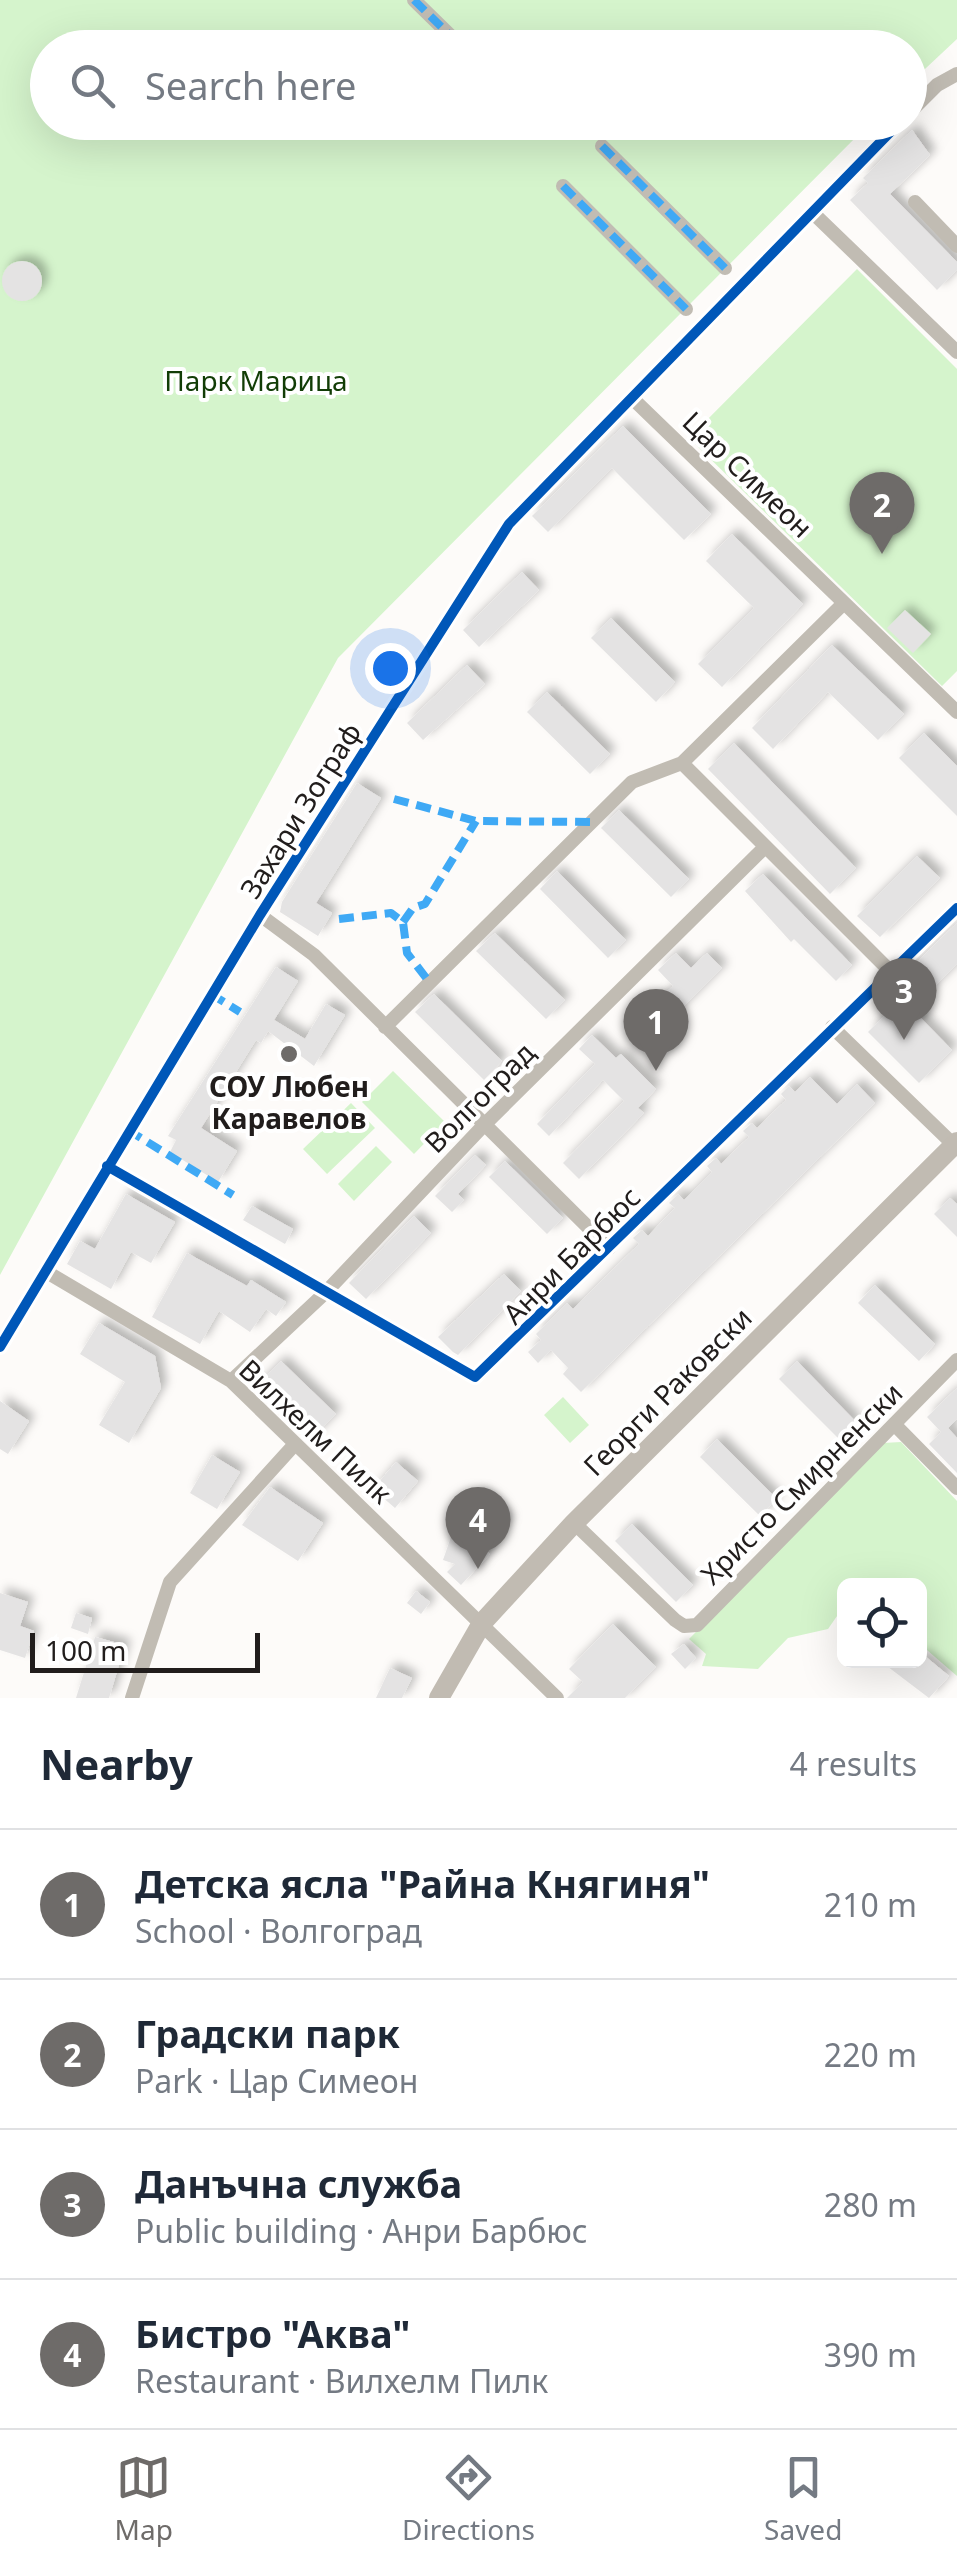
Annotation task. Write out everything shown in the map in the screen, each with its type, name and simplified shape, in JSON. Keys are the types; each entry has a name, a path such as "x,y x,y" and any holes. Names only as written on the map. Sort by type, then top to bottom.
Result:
{"street":[{"path":"414,0 445,30"},
{"path":"927,94 957,74"},
{"name":"Захари Зограф","path":"0,1346 260,915 509,524 883,140"},
{"path":"602,146 725,268"},
{"path":"564,186 686,308"},
{"path":"915,202 957,246"},
{"path":"813,213 957,352"},
{"name":"Цар Симеон","path":"632,398 957,712"},
{"path":"386,1028 632,782 682,763 844,603"},
{"path":"682,763 889,970"},
{"name":"Волгоград","path":"231,1381 325,1293 484,1125 764,848"},
{"name":"Анри Барбюс","path":"107,1166 475,1377 957,908"},
{"path":"260,915 314,955 610,1248"},
{"path":"832,1027 956,1144"},
{"name":"Георги Раковски","path":"439,1698 482,1624 574,1523 956,1144"},
{"name":"Вилхелм Пилк","path":"45,1270 231,1381 557,1698"},
{"name":"Христо Смирненски","path":"574,1523 674,1620 684,1626 696,1625 957,1360"},
{"path":"894,1424 957,1488"},
{"path":"132,1698 170,1582 295,1444"}],"green space":[{"name":"Парк Марица","path":"0,0 957,0 957,39 927,67 927,30 30,30 30,140 853,140 338,658 0,1275"},
{"path":"857,269 957,369 957,671 942,686 689,438"},
{"path":"393,1071 445,1122 414,1154 362,1102"},
{"path":"351,1103 375,1128 327,1174 303,1149"},
{"path":"376,1146 392,1162 354,1201 338,1184"},
{"path":"563,1397 589,1425 570,1443 544,1415"},
{"path":"901,1442 957,1501 957,1676 927,1650 927,1578 837,1578 837,1616 828,1629 788,1638 758,1669 702,1666 706,1654 689,1639 883,1443"}],"building":[{"path":"902,140 919,140 930,155 890,194 957,262 957,270 937,290 850,200 868,183 863,178"},
{"path":"22,261 36,267 42,281 36,295 22,301 8,295 2,281 8,267"},
{"path":"623,426 711,514 684,540 612,468 548,532 532,516"},
{"path":"732,534 803,604 722,687 698,664 754,608 706,561"},
{"path":"522,572 539,590 479,647 463,630"},
{"path":"905,610 931,634 913,653 887,628"},
{"path":"611,618 675,682 656,702 591,638"},
{"path":"832,645 904,714 878,740 828,692 773,749 752,728"},
{"path":"467,665 485,684 423,740 407,723"},
{"path":"547,692 610,754 590,774 527,712"},
{"path":"924,733 957,766 957,816 899,758"},
{"path":"734,743 856,868 830,894 708,769"},
{"path":"357,783 381,798 316,903 332,913 318,936 280,912 282,902"},
{"path":"619,810 689,879 671,897 601,828"},
{"path":"917,856 940,878 880,937 857,916"},
{"path":"557,871 626,940 608,958 540,889"},
{"path":"763,874 852,965 836,981 794,939 791,942 745,891"},
{"path":"957,923 957,964 912,1009 952,1050 919,1083 868,1032 893,1007 882,996"},
{"path":"495,933 565,1000 546,1019 476,951"},
{"path":"676,953 691,968 707,953 722,968 668,1022 652,1006 673,986 658,970"},
{"path":"276,967 298,981 274,1020 305,1039 326,1004 345,1015 314,1066 268,1031 261,1043 256,1040 201,1128 237,1151 218,1182 170,1152 176,1140 168,1136"},
{"path":"434,994 502,1061 484,1080 415,1012"},
{"path":"592,1035 616,1058 621,1054 656,1089 638,1108 644,1113 579,1179 563,1163 624,1101 603,1080 549,1136 537,1124 595,1064 579,1049"},
{"path":"810,1077 837,1104 857,1084 875,1103 581,1392 563,1374 568,1368 551,1350 538,1363 528,1352 541,1340 536,1334 567,1303 573,1309 639,1244 633,1238 642,1230 648,1236 675,1208 669,1203 678,1194 684,1200 712,1172 707,1166 716,1158 721,1164 749,1137 743,1131 752,1123 757,1128 786,1100 781,1094 789,1086 795,1092"},
{"path":"475,1155 486,1165 458,1194 464,1200 452,1212 435,1196"},
{"path":"505,1161 563,1218 547,1234 489,1177"},
{"path":"126,1194 175,1222 151,1263 131,1252 111,1289 67,1264 80,1241 95,1249"},
{"path":"950,1198 957,1204 957,1237 934,1214"},
{"path":"252,1206 293,1229 285,1244 243,1220"},
{"path":"414,1216 431,1233 366,1299 349,1283"},
{"path":"187,1253 247,1286 251,1280 286,1302 276,1316 266,1309 250,1332 219,1311 200,1344 152,1317"},
{"path":"504,1274 521,1291 458,1355 453,1352 438,1337"},
{"path":"875,1285 935,1344 919,1361 858,1303"},
{"path":"99,1323 155,1356 161,1388 129,1443 99,1425 125,1382 80,1354"},
{"path":"281,1361 336,1414 313,1437 258,1384"},
{"path":"797,1361 857,1423 839,1439 779,1379"},
{"path":"957,1388 957,1419 948,1428 957,1438 957,1473 929,1444 941,1432 927,1417"},
{"path":"0,1401 29,1421 8,1454 0,1449"},
{"path":"717,1439 777,1499 760,1516 700,1457"},
{"path":"212,1455 240,1472 217,1509 190,1493"},
{"path":"396,1462 418,1481 395,1508 373,1489"},
{"path":"270,1487 323,1523 298,1561 242,1525"},
{"path":"480,1493 509,1522 484,1548 490,1554 461,1585 447,1572 455,1564 443,1560 452,1534 458,1536 473,1520 463,1510"},
{"path":"632,1524 693,1585 676,1602 615,1541"},
{"path":"416,1591 430,1602 421,1614 407,1603"},
{"path":"0,1593 28,1602 20,1626 34,1631 25,1658 0,1650"},
{"path":"76,1613 92,1618 88,1634 71,1628"},
{"path":"613,1624 656,1667 625,1698 567,1698 583,1682 569,1669"},
{"path":"95,1637 125,1645 109,1698 76,1698"},
{"path":"684,1644 696,1658 685,1669 671,1654"},
{"path":"927,1658 949,1676 929,1698 890,1668 927,1668"},
{"path":"390,1668 412,1678 402,1698 376,1698"}],"marked path":[{"path":"414,0 445,30"},
{"path":"602,146 725,268"},
{"path":"563,186 686,309"},
{"path":"394,799 476,821 590,822"},
{"path":"403,922 413,908 425,904 476,821"},
{"path":"339,919 391,913 403,922 407,953 430,983"},
{"path":"211,994 240,1012"},
{"path":"128,1130 233,1195"}],"cycle path":[{"path":"0,1347 260,915 509,524 882,140"},
{"path":"107,1166 475,1377 957,908"}],"place":[{"name":"Градски парк","path":"882,554"},
{"name":"Данъчна служба","path":"904,1040"},
{"name":"СОУ Любен Каравелов","path":"289,1054"},
{"name":"Детска ясла \"Райна Княгиня\"","path":"656,1071"},
{"name":"Бистро \"Аква\"","path":"478,1569"}]}
